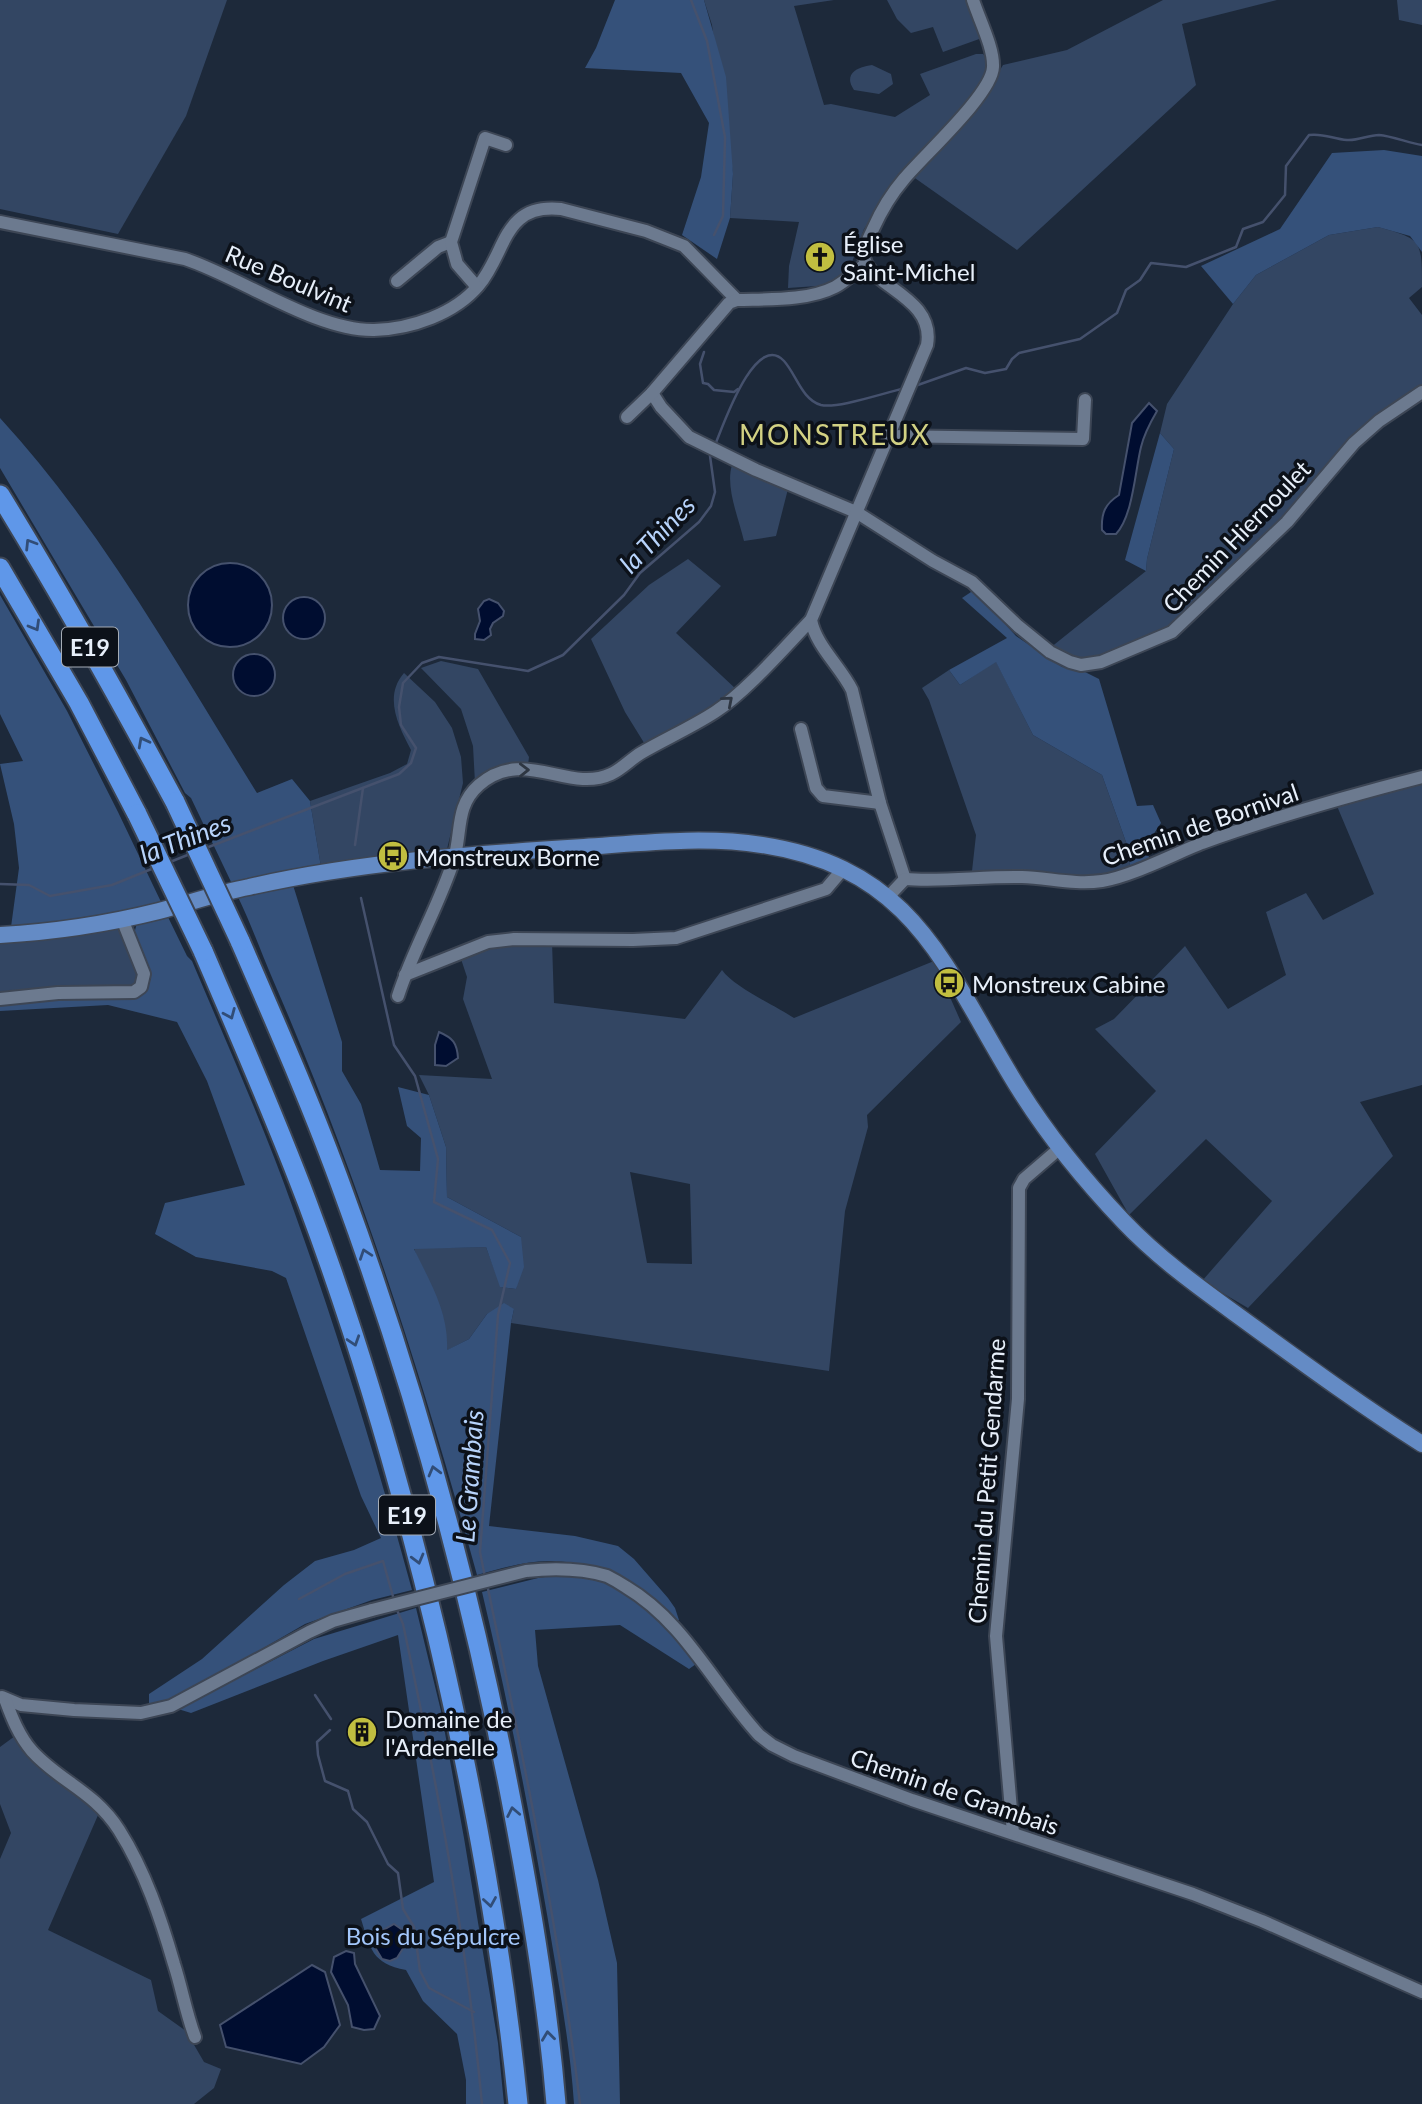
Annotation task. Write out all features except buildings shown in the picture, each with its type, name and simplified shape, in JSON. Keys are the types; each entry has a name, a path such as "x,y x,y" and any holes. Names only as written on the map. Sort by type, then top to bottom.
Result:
{"highway":[{"name":"E19","path":"0,495 113,687 174,803 240,941 344,1192 428,1448 460,1563 491,1698 517,1830 540,1962 556,2104"},
{"name":"E19","path":"0,568 79,703 137,814 203,951 307,1204 392,1459 450,1692 479,1834 501,1968 518,2104"}],"main road":[{"path":"0,935 75,928 122,919 248,887 300,877 454,858 651,843 732,842 791,851 843,869 888,897 921,929 942,957 1019,1089 1060,1148 1128,1226 1190,1280 1329,1382 1422,1444"}],"street":[{"path":"398,996 454,858 458,821 466,799 478,785 506,771 523,769 587,780 610,774 716,711 811,620 927,345 928,328 924,319 903,296 869,270 864,254 888,202 902,181 973,103 992,75 991,54 973,0"},
{"path":"477,287 457,264 451,242 485,138 506,145"},
{"name":"Rue Boulvint","path":"0,222 185,259 298,309 347,327 372,330 397,328 423,321 462,300 487,275 515,221 548,207 672,240 690,250 737,300"},
{"path":"397,281 438,247 451,242"},
{"path":"627,417 652,393 729,303 824,292 838,286 866,264"},
{"name":"Chemin Hiernoulet","path":"652,393 689,437 756,470 856,512 924,556 972,582 1050,652 1082,665 1101,662 1172,632 1278,531 1354,443 1379,421 1422,392"},
{"path":"888,436 1083,439 1085,400"},
{"path":"811,620 814,634 844,673 852,690 880,803 905,879 888,897"},
{"path":"801,729 816,788 823,796 880,803"},
{"name":"Chemin de Bornival","path":"905,879 932,881 971,877 1024,877 1079,883 1105,881 1237,832 1326,803 1422,777"},
{"path":"405,975 488,942 514,939 676,938 826,889 843,869"},
{"path":"0,999 58,993 134,992 141,987 144,974 122,919"},
{"name":"Chemin du Petit Gendarme","path":"1013,1833 996,1636 1018,1399 1019,1188 1024,1179 1060,1148"},
{"name":"Chemin de Grambais","path":"2,1697 21,1705 141,1713 170,1706 333,1621 526,1571 555,1568 581,1570 610,1577 637,1594 677,1630 747,1722 772,1745 794,1756 912,1800 1192,1894 1422,1993"},
{"path":"2,1697 17,1730 33,1752 102,1806 119,1830 155,1905 195,2037"}],"shaded area":[{"path":"0,0 227,0 186,116 118,234 0,209"},
{"path":"704,0 834,0 794,6 824,105 831,104 895,117 930,95 920,74 976,54 983,54 988,59 982,85 882,203 864,229 851,265 832,282 788,288 789,266 799,222 730,218 733,174 712,25"},
{"path":"887,0 969,0 982,38 943,52 933,27 911,33 897,19"},
{"path":"1163,0 1277,0 1182,24 1196,85 1017,250 912,176 985,95 1003,65 1067,50"},
{"path":"1397,0 1422,0 1422,25 1399,20"},
{"path":"872,65 891,74 893,84 879,94 854,90 850,80 853,72"},
{"path":"1378,227 1411,239 1420,251 1422,287 1409,298 1422,315 1422,390 1382,416 1279,527 1173,628 1144,643 1082,661 1050,648 1146,571 1174,449 1160,433 1167,404 1233,304 1256,275 1329,235"},
{"path":"1149,403 1157,411 1142,442 1126,516 1116,534 1106,534 1102,530 1103,514 1110,502 1119,495 1132,423"},
{"path":"732,465 788,489 776,536 744,541 731,493"},
{"path":"688,559 721,586 676,633 737,690 646,746 625,712 591,639 649,585"},
{"path":"230,563 246,566 260,575 269,589 272,605 269,621 260,635 246,644 230,647 214,644 200,635 191,621 188,605 191,589 200,575 214,566"},
{"path":"304,597 319,603 325,618 319,633 304,639 289,633 283,618 289,603"},
{"path":"489,599 498,603 504,611 503,616 493,623 491,635 484,640 475,639 480,621 478,609"},
{"path":"254,654 269,660 275,675 269,690 254,696 239,690 233,675 239,660"},
{"path":"441,661 478,669 529,757 528,765 475,783 473,746 461,709 421,668"},
{"path":"996,661 1033,735 1102,775 1131,856 1129,868 1101,877 1077,879 972,871 976,835 929,700 922,688 949,670 960,685"},
{"path":"404,673 435,702 452,728 461,757 463,783 447,849 321,867 310,801 390,773 407,764 411,750 398,722 394,702 398,682"},
{"path":"1422,783 1422,1085 1360,1102 1393,1156 1248,1308 1202,1281 1272,1201 1206,1139 1129,1215 1095,1154 1156,1091 1095,1029 1114,1019 1185,946 1228,1009 1286,975 1266,912 1306,893 1323,920 1374,894 1337,806"},
{"path":"122,919 145,989 0,1000 0,926"},
{"path":"552,942 554,1003 685,1019 722,970 745,989 794,1018 934,961 961,1022 867,1115 868,1127 845,1211 829,1371 511,1323 514,1309 487,1314 469,1339 446,1351 414,1248 486,1247 501,1287 516,1289 521,1237 447,1197 446,1147 429,1095 419,1075 492,1079 463,999 467,977 460,956 488,946","holes":["630,1172 690,1184 692,1264 647,1263"]},
{"path":"439,1032 451,1039 457,1048 458,1058 446,1066 435,1065 435,1045"},
{"path":"15,1736 102,1806 48,1930 151,1980 158,2011 186,2031 204,2062 221,2069 214,2088 194,2104 0,2104 0,1859 11,1833 0,1804 0,1747"},
{"path":"394,1924 404,1931 407,1942 397,1958 390,1961 382,1959 376,1949 380,1932"},
{"path":"346,1951 354,1953 355,1964 380,2016 374,2029 352,2027 348,2005 331,1972 334,1957"},
{"path":"312,1965 325,1972 340,2025 324,2047 301,2064 226,2047 220,2025"}],"green space":[{"path":"615,0 704,0 726,77 733,174 730,218 717,259 682,235 701,177 709,123 681,73 585,68"},
{"path":"1384,150 1422,156 1422,252 1410,236 1378,227 1329,235 1256,275 1233,304 1201,266 1280,229 1332,153"},
{"path":"0,418 37,461 105,552 257,793 292,779 310,801 321,867 233,886 191,798 185,793 126,680 0,468"},
{"path":"1160,433 1174,449 1146,571 1125,560"},
{"path":"974,590 1016,636 1062,667 1079,669 1099,679 1137,806 1153,805 1161,823 1143,850 1151,859 1129,868 1131,856 1102,775 1033,735 996,662 960,685 949,670 1007,638 962,598"},
{"path":"0,595 67,711 162,904 59,923 11,927 19,868 14,824 0,764 23,761 0,714"},
{"path":"293,885 342,1042 342,1071 361,1104 380,1170 420,1171 421,1138 407,1126 398,1087 429,1095 446,1147 447,1197 521,1237 524,1267 516,1289 500,1287 486,1247 414,1249 442,1310 447,1350 469,1339 487,1314 504,1303 514,1309 489,1526 575,1536 618,1546 634,1559 668,1598 679,1620 676,1621 649,1597 620,1578 571,1562 533,1562 477,1575 410,1348 360,1200 304,1053 238,897"},
{"path":"167,915 192,961 258,1116 294,1211 357,1399 412,1590 372,1600 305,1624 172,1701 149,1707 149,1694 202,1659 284,1585 315,1561 354,1550 381,1538 361,1496 286,1278 272,1271 196,1257 155,1234 165,1203 245,1185 207,1081 177,1022 108,1005 0,1011 0,1001 145,989 151,979 147,962 134,934 137,923"},
{"path":"560,1575 590,1579 622,1590 657,1618 696,1664 689,1669 620,1625 535,1630 538,1666 598,1880 617,1963 620,2104 574,2104 567,2035 541,1879 482,1592"},
{"name":"Bois du Sépulcre","path":"416,1608 441,1711 464,1838 498,2043 504,2104 466,2104 466,2080 457,2034 423,2001 406,1970 379,1959 370,1946 361,1919 434,1882 398,1635 323,1661 191,1713 178,1709 314,1639"}],"waterway":[{"path":"691,0 707,41 725,137 723,216 714,235"},
{"name":"la Thines","path":"915,386 966,368 985,373 1006,369 1019,353 1080,339 1117,313 1126,290 1140,280 1151,263 1186,267 1236,247 1243,229 1263,222 1285,195 1286,166 1309,135 1351,140 1379,135 1422,145"},
{"path":"704,352 700,364 703,383 714,390 734,392 738,389"},
{"name":"la Thines","path":"715,445 741,385 762,359 773,355 784,361 809,398 821,405 850,402 906,388"},
{"name":"la Thines","path":"206,848 399,774 411,763 416,748 401,725 399,707 403,683 422,663 439,657 528,671 563,655 624,595 640,573 699,522 711,506 715,492 710,456 712,451"},
{"name":"Le Grambais","path":"355,845 363,788"},
{"name":"la Thines","path":"170,862 190,854"},
{"name":"la Thines","path":"0,884 29,885 50,896 112,885 154,868"},
{"name":"Le Grambais","path":"361,898 394,1045 415,1076 438,1159 434,1202 492,1230 510,1263 498,1315 480,1552 485,1577"},
{"path":"299,1599 345,1574 383,1561 394,1600"},
{"name":"Le Grambais","path":"487,1584 551,1908 580,2104"},
{"path":"397,1610 403,1624 416,1684 450,1863 482,2104"},
{"path":"315,1695 331,1719"},
{"path":"330,1730 317,1742 325,1781 348,1791 353,1809 367,1822 388,1864 398,1873 403,1909 414,1927 420,1971 429,1988 474,2012"}],"place":[{"name":"Église Saint-Michel","path":"820,257"},
{"name":"Monstreux Borne","path":"393,856"},
{"name":"Monstreux Cabine","path":"949,983"},
{"name":"Domaine de l'Ardenelle","path":"362,1732"}],"district":[{"name":"MONSTREUX","path":"835,434"}]}
